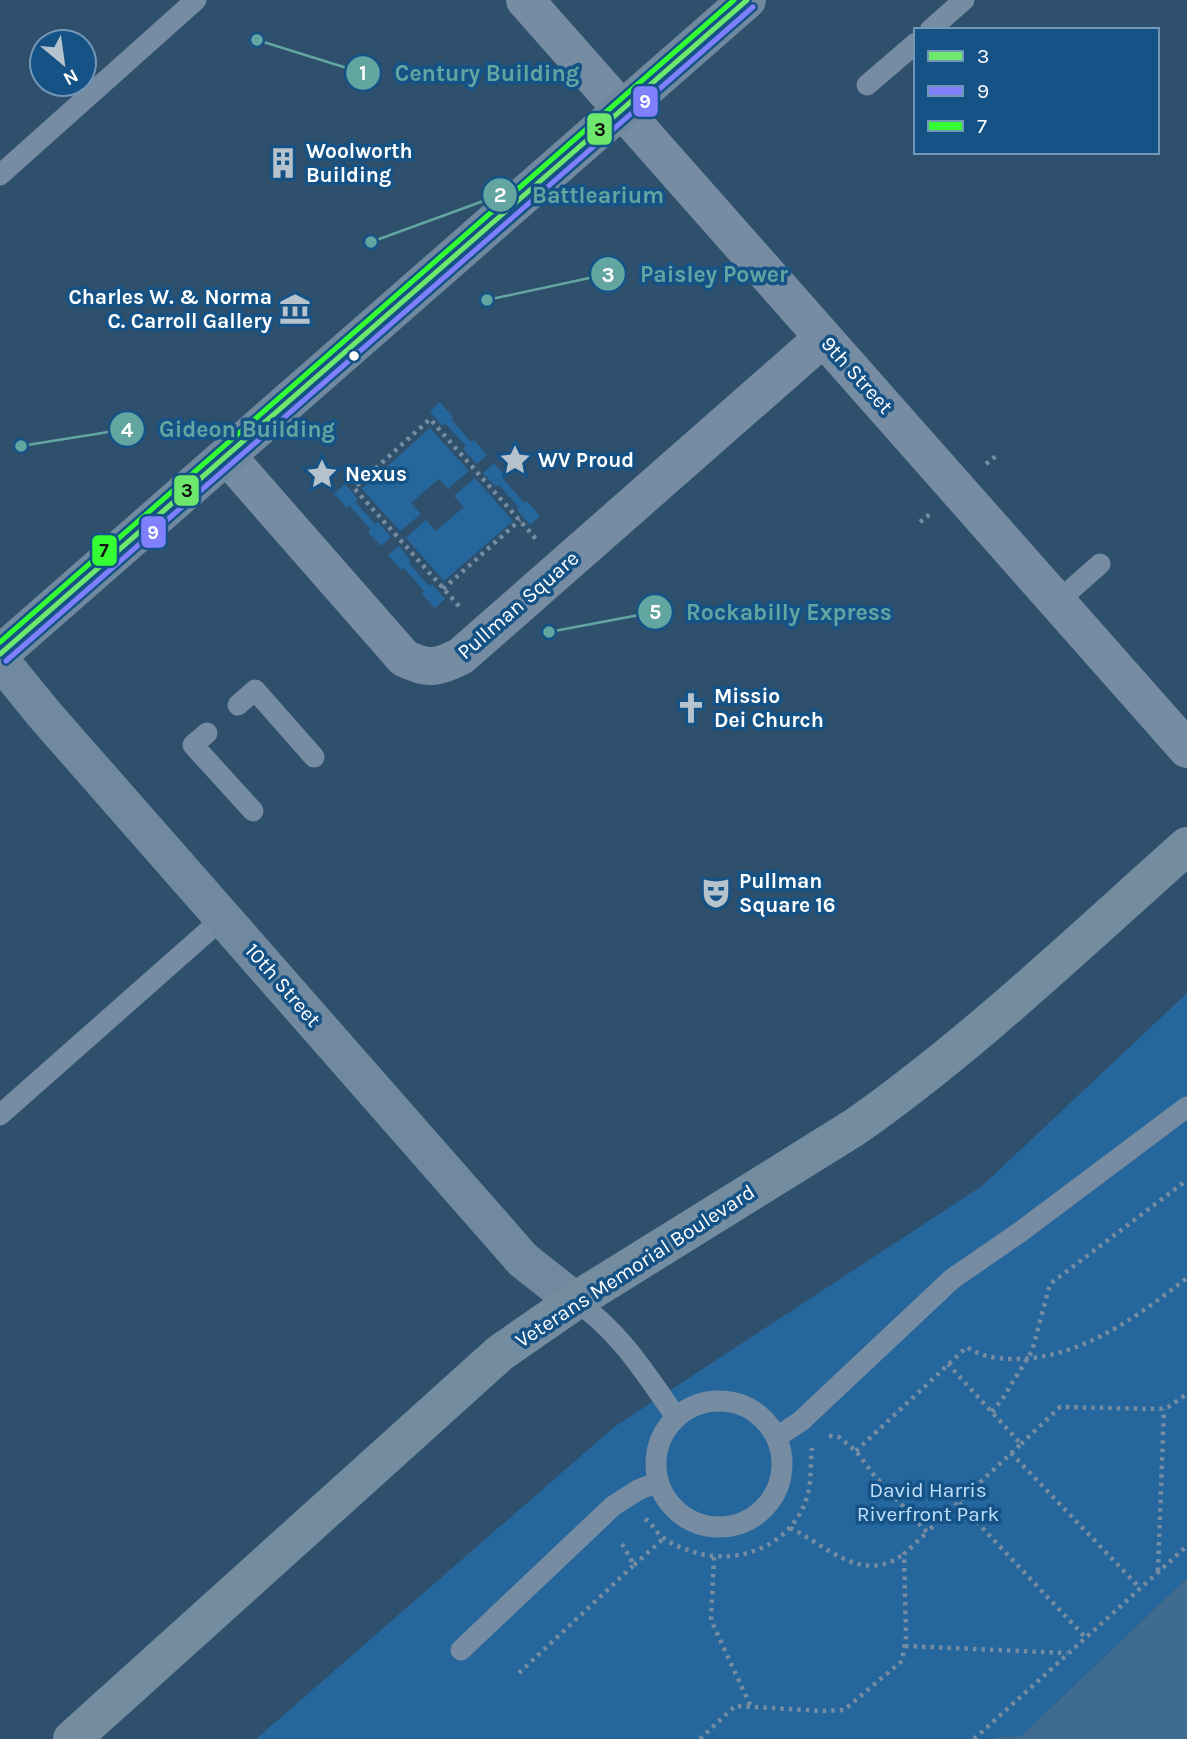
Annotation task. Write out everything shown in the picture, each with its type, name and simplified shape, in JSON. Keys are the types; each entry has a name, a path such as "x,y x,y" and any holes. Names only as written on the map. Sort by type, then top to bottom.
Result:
{"main road":[{"name":"Veterans Memorial Boulevard","path":"72,1739 500,1353 575,1301 894,1099 1024,990 1187,846"}],"street":[{"name":"9th Street","path":"526,0 1187,749"},
{"path":"0,654 747,0"},
{"name":"Pullman Square","path":"227,456 404,658 422,667 443,666 461,656 823,338"},
{"name":"10th Street","path":"0,660 44,714 523,1260 575,1301"}],"lane":[{"path":"0,175 197,0"},
{"path":"932,28 964,0"},
{"path":"867,86 914,45"},
{"path":"1057,602 1100,564"},
{"path":"238,705 255,690 314,757"},
{"path":"207,733 193,744 253,811"},
{"path":"0,1115 224,917"},
{"path":"777,1437 801,1421 952,1279 1016,1235 1187,1107"},
{"path":"575,1301 596,1315 619,1337 676,1417"},
{"path":"720,1400 732,1402 744,1405 763,1418 777,1437 783,1460 781,1483 770,1504 752,1519 730,1527 706,1527 685,1519 668,1503 658,1482 655,1459 662,1436 676,1417 696,1405 720,1400"},
{"path":"461,1650 613,1506 638,1490 658,1482"}],"path":[{"path":"459,606 354,488 430,419 536,539"},
{"path":"443,589 520,520"},
{"path":"992,1412 1032,1351 1050,1284 1187,1180"},
{"path":"856,1451 967,1348 998,1359 1027,1359 1069,1349 1098,1338 1145,1310 1187,1278"},
{"path":"948,1364 1021,1444"},
{"path":"790,1528 852,1563 881,1566 904,1554 1060,1408 1164,1409 1187,1394"},
{"path":"1158,1572 1164,1409"},
{"path":"822,1437 839,1437 856,1451 873,1474 927,1532"},
{"path":"639,1519 646,1519 664,1538 686,1550 714,1557 741,1555 756,1550 775,1541 790,1528 802,1509 807,1497 811,1450 815,1442"},
{"path":"1011,1453 1140,1588"},
{"path":"959,1503 1086,1638"},
{"path":"617,1534 634,1565"},
{"path":"519,1673 664,1538"},
{"path":"974,1739 1187,1546"},
{"path":"701,1739 735,1706 844,1710 902,1661 905,1646 904,1554"},
{"path":"714,1557 710,1620 751,1707"},
{"path":"905,1646 1068,1653"}],"green space":[{"path":"440,402 471,442 474,440 487,455 477,464 463,449 466,446 445,423 442,426 430,411"},
{"path":"430,428 469,471 448,489 439,479 411,503 421,514 400,531 362,489"},
{"path":"494,463 506,477 504,480 524,503 527,501 540,516 530,525 499,485 496,487 483,473"},
{"path":"475,478 513,521 444,581 406,538 426,520 436,531 464,507 454,496"},
{"path":"345,484 358,499 355,501 375,524 378,522 391,537 381,546 350,506 347,508 334,494"},
{"path":"399,546 411,561 409,563 429,586 432,584 445,599 435,608 404,568 401,570 388,555"},
{"name":"David Harris Riverfront Park","path":"1187,993 1187,1578 1021,1736 996,1739 256,1739 614,1427 982,1186"}],"shaded area":[{"path":"1187,1578 1187,1739 996,1739 1021,1736"}],"transit line":[{"name":"7","path":"0,642 734,0"},
{"name":"3","path":"0,654 747,0"},
{"name":"9","path":"6,661 753,7"}],"place":[{"name":"Century Building","path":"257,40"},
{"name":"Woolworth Building","path":"283,163"},
{"name":"Battlearium","path":"371,242"},
{"name":"Paisley Power","path":"487,300"},
{"name":"Charles W. & Norma C. Carroll Gallery","path":"295,309"},
{"name":"Gideon Building","path":"21,446"},
{"name":"WV Proud","path":"515,460"},
{"name":"Nexus","path":"322,474"},
{"name":"Rockabilly Express","path":"549,632"},
{"name":"Missio Dei Church","path":"691,708"},
{"name":"Pullman Square 16","path":"716,893"}]}
